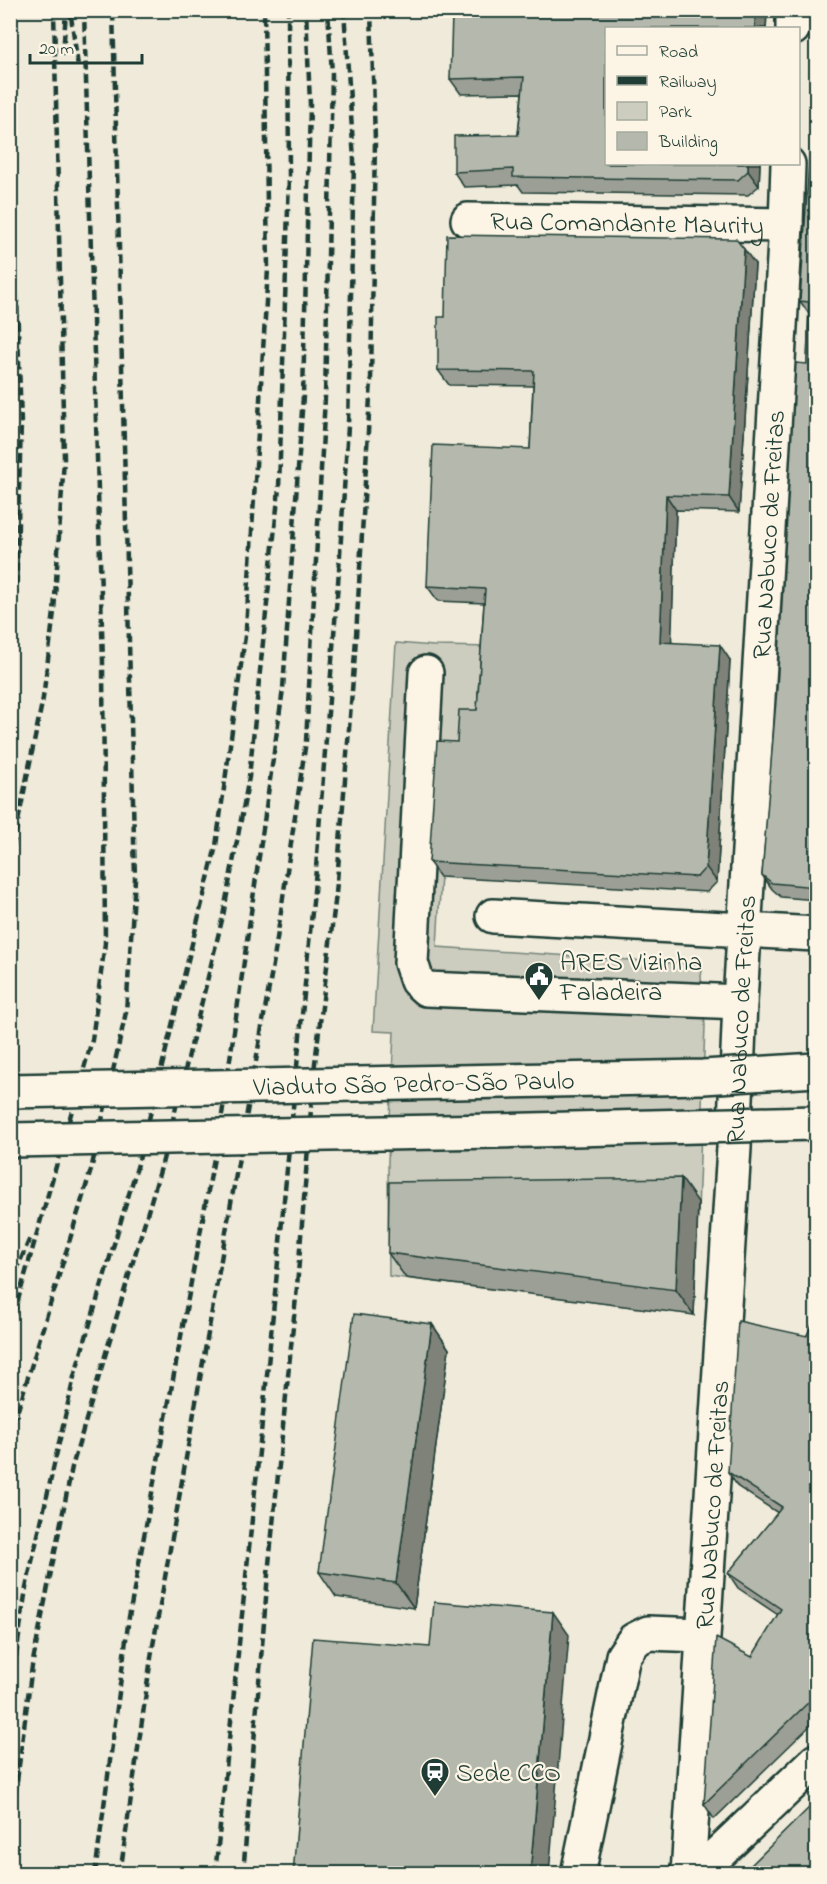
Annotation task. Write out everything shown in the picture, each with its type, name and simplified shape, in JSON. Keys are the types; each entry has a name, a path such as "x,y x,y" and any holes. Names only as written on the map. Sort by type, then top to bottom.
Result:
{"street":[{"path":"792,27 793,10"},
{"name":"Rua Nabuco de Freitas","path":"688,1874 734,1148 740,1002 788,165"},
{"name":"Rua Comandante Maurity","path":"468,220 786,225"},
{"path":"426,673 411,963 417,981 426,988 740,1002"},
{"path":"493,916 816,934"},
{"name":"Viaduto São Pedro-São Paulo","path":"10,1091 703,1077 816,1070"},
{"name":"Viaduto São Pedro-São Paulo","path":"10,1140 816,1123"},
{"path":"578,1874 623,1656 634,1640 648,1633 702,1635"},
{"path":"697,1874 816,1761"}],"green space":[{"name":"ARES Vizinha Faladeira","path":"396,643 495,647 441,874 437,947 703,965 701,976 705,1026 694,1315 389,1276 388,1162 394,1032 373,1031"}],"building":[{"path":"474,10 756,10 755,27 605,27 605,165 748,165 748,171 738,180 513,177 513,169 454,172 454,136 518,135 524,77 450,79 452,15 473,15"},
{"path":"814,86 816,86 816,887 772,883 762,875 777,688 796,363 807,364 809,302 800,301"},
{"path":"447,235 736,239 744,249 729,497 666,495 660,642 720,645 706,867 697,877 429,862 437,741 457,742 459,710 477,710 485,589 427,586 433,445 530,449 534,371 438,370 438,317 445,317"},
{"path":"681,1178 676,1290 388,1253 389,1182"},
{"path":"354,1314 432,1324 396,1583 319,1572"},
{"path":"816,1319 816,1670 811,1676 816,1679 816,1695 704,1804 716,1638 752,1657 781,1609 728,1573 782,1507 728,1472 738,1321 807,1336"},
{"path":"434,1602 553,1612 530,1874 293,1874 313,1638 430,1647"},
{"path":"816,1801 816,1874 742,1874"}],"railway":[{"path":"10,861 43,698 54,612 64,459 54,10"},
{"path":"63,55 66,10"},
{"path":"10,1328 92,1040 105,943 103,663 84,10"},
{"path":"10,1436 91,1170 126,1012 135,879 113,10"},
{"path":"10,1697 26,1588 74,1377 138,1164 216,846 246,629 268,269 264,10"},
{"path":"10,1834 32,1666 72,1467 162,1164 223,916 249,777 279,488 289,177 288,10"},
{"path":"95,1874 129,1617 222,1115 283,689 303,396 310,104 306,10"},
{"path":"120,1874 152,1651 274,959 306,741 325,397 332,74 328,10"},
{"path":"215,1874 315,881 339,570 348,426 354,160 344,10"},
{"path":"243,1874 268,1574 297,1287 314,1071 336,894 355,653 371,380 375,141 371,10"},
{"path":"71,16 78,66"},
{"path":"10,77 21,424 15,622 10,660"},
{"path":"10,1285 30,1238"}],"place":[{"name":"ARES Vizinha Faladeira","path":"539,1002"},
{"name":"Sede CCO","path":"435,1798"}]}
